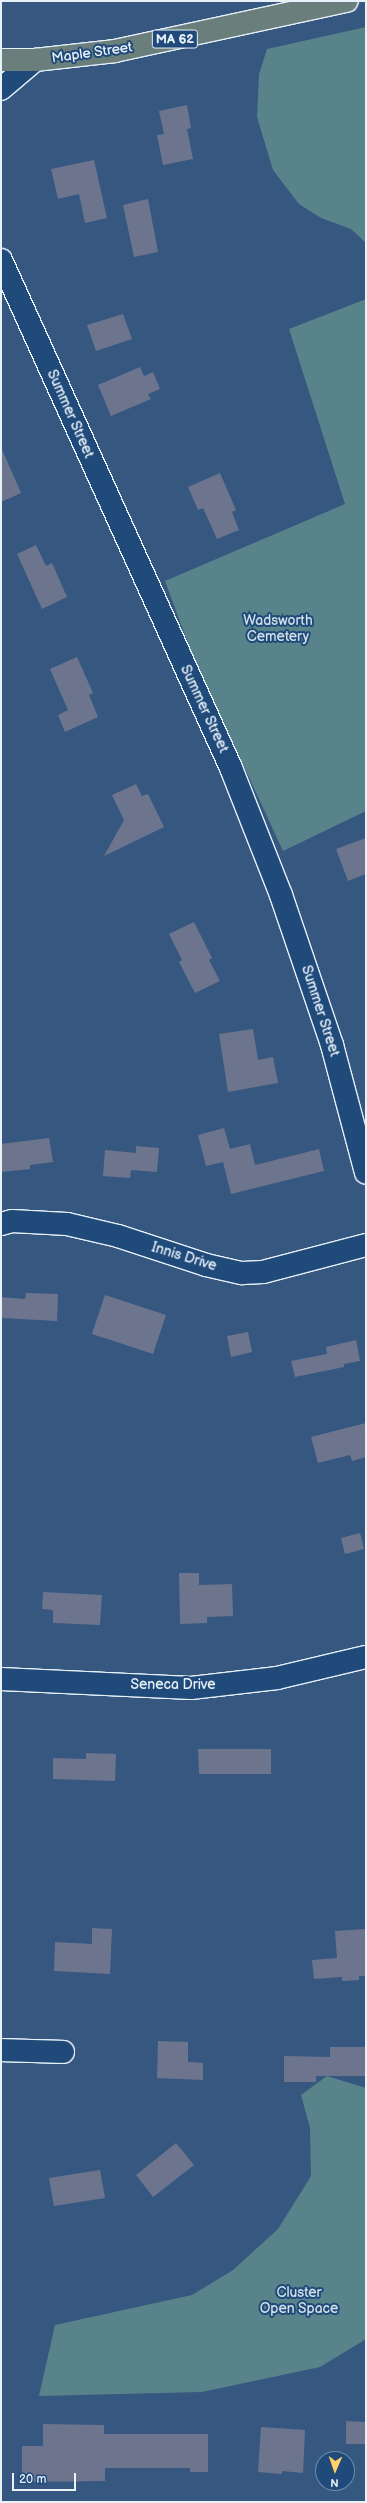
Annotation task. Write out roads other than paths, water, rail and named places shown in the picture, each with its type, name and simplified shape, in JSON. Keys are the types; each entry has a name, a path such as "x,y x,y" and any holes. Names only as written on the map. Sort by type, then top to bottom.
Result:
{"main road":[{"name":"Maple Street","path":"1,60 35,60 115,51 347,1"}],"street":[{"path":"1,89 35,60"},
{"name":"Summer Street","path":"1,260 232,768 284,903 359,1124 366,1173"},
{"name":"Innis Drive","path":"1,1224 12,1221 67,1224 118,1236 206,1265 242,1273 263,1272 366,1245"},
{"name":"Seneca Drive","path":"1,1680 191,1688 277,1678 366,1657"},
{"path":"1,2050 63,2052"}],"park label":[{"name":"Wadsworth Cemetery","path":"278,630"},
{"name":"Cluster Open Space","path":"299,2302"}]}
